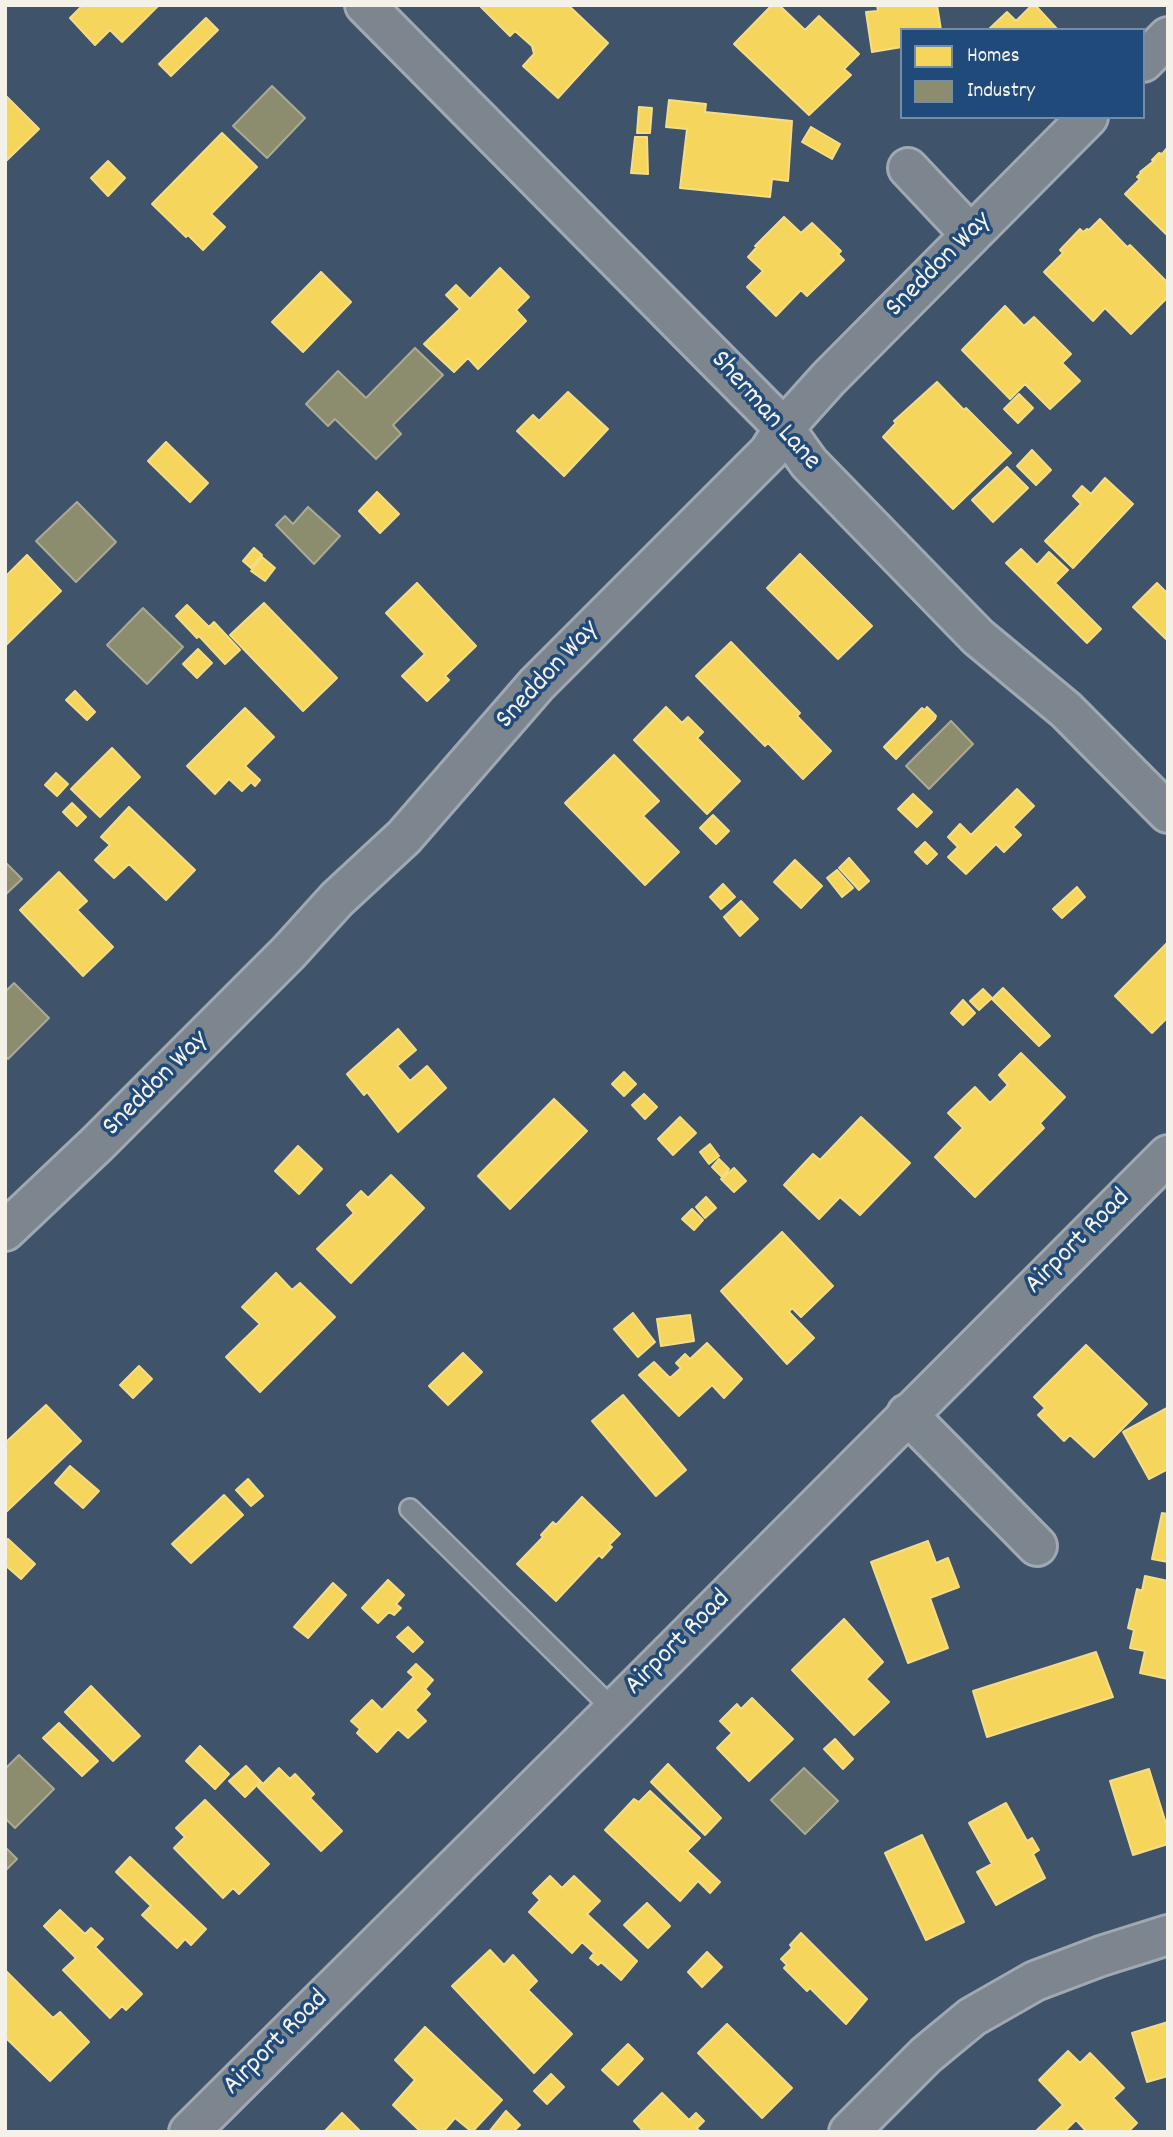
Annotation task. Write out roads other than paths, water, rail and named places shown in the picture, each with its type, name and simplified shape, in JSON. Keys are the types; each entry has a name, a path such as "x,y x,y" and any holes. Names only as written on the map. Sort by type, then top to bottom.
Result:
{"street":[{"name":"Sherman Lane","path":"365,5 784,428 809,463 978,637 1066,710 1168,813"},
{"path":"1145,60 1168,37"},
{"name":"Sneddon Way","path":"5,1231 97,1144 289,952 337,899 404,837 537,684 769,452 784,428 828,379 1086,119"},
{"path":"908,168 971,235"},
{"name":"Airport Road","path":"189,2132 1168,1155"},
{"path":"908,1414 1037,1546"},
{"path":"849,2132 926,2055 972,2017 1035,1981 1168,1935"}],"lane":[{"path":"410,1509 614,1710"}]}
